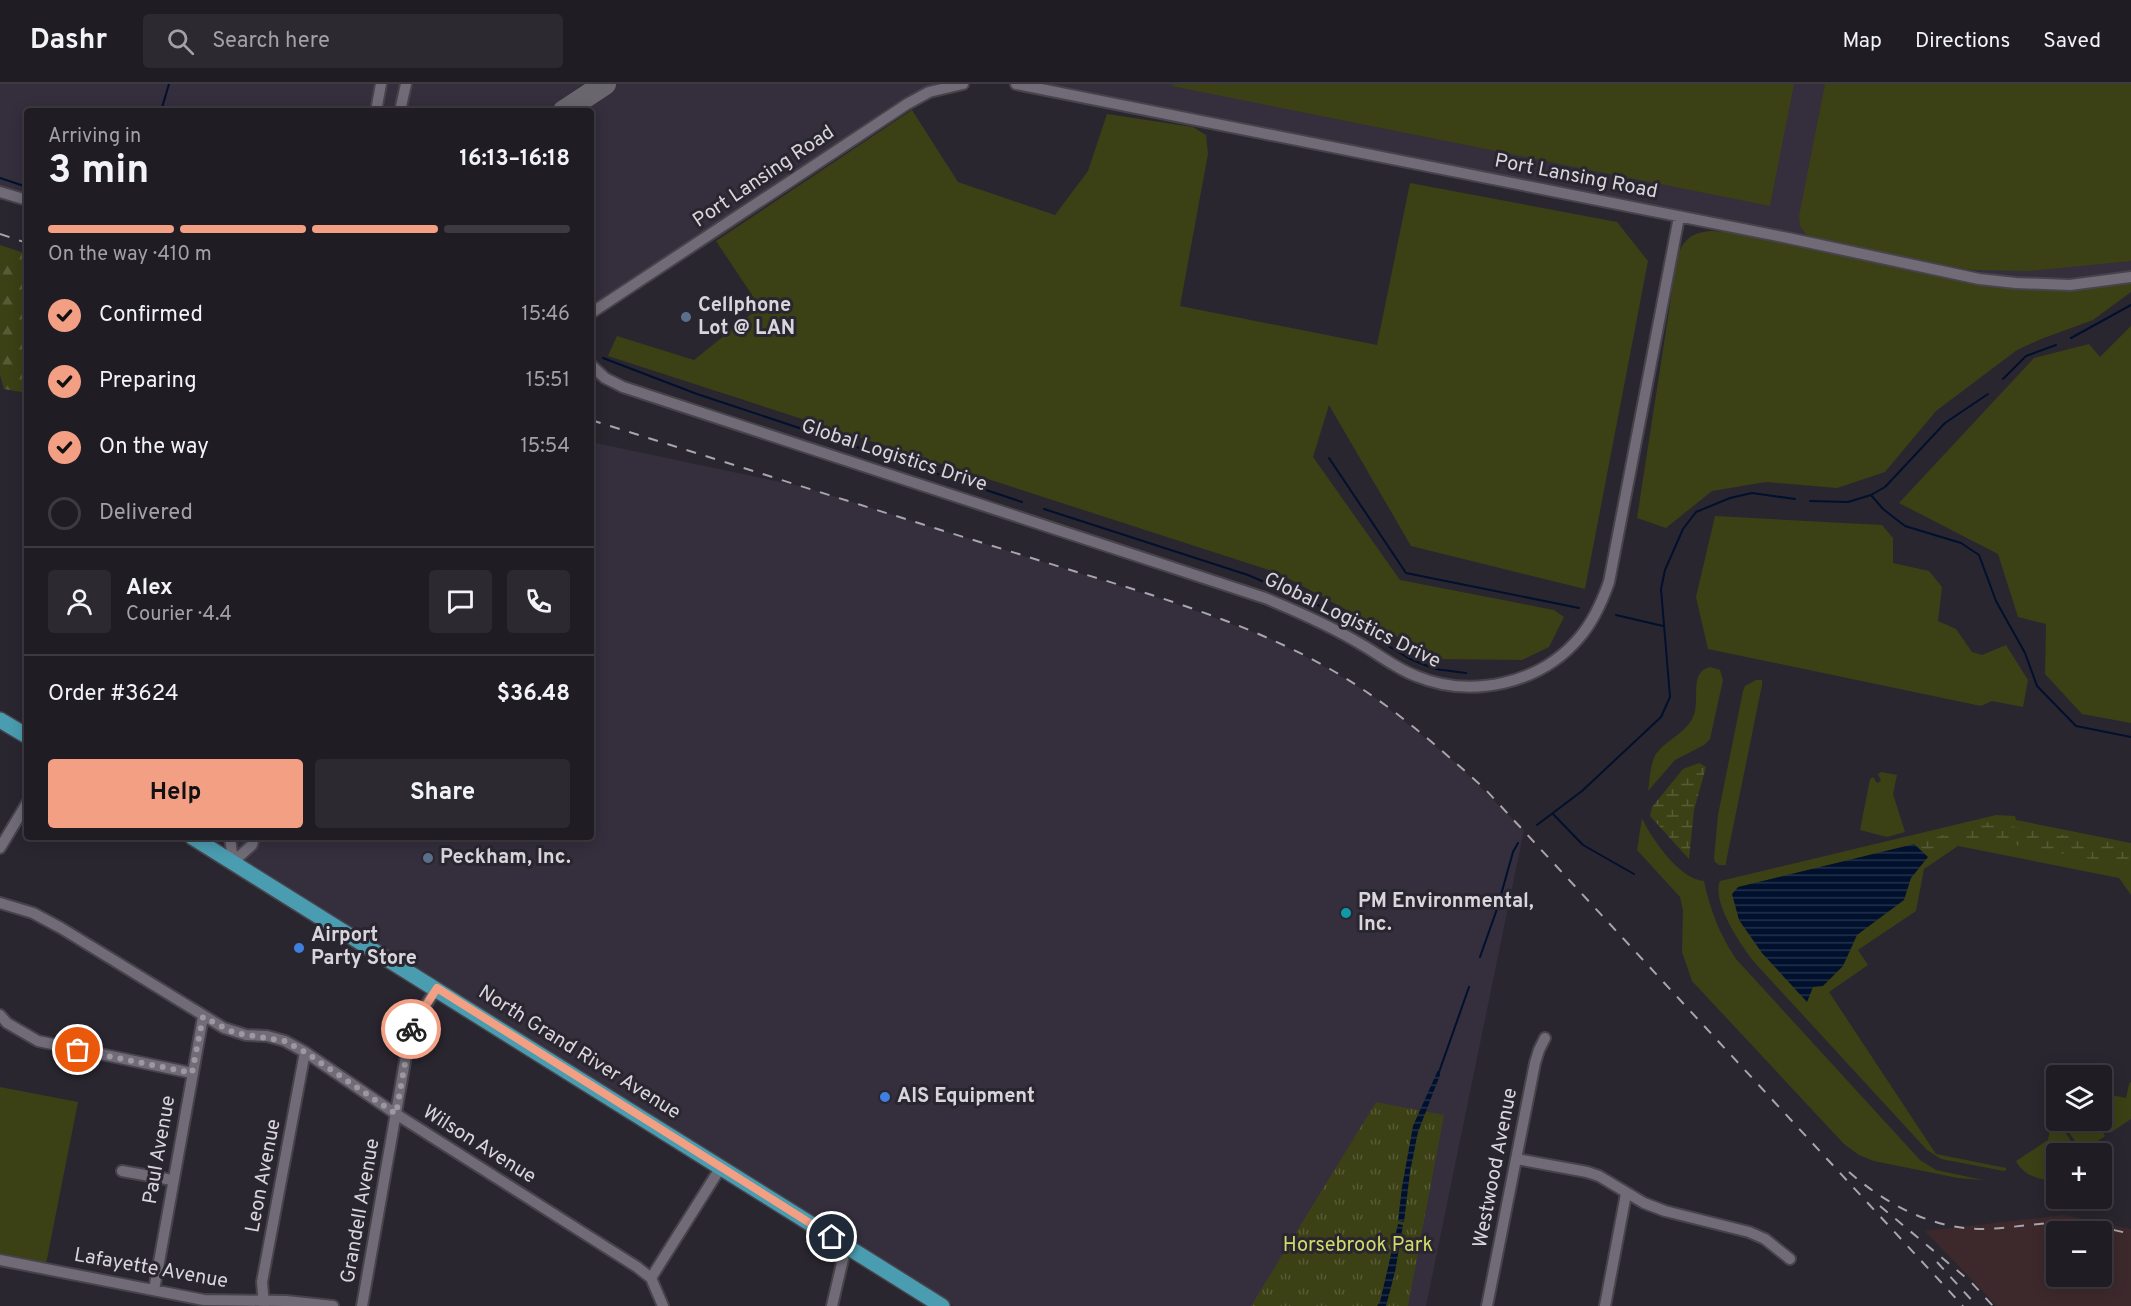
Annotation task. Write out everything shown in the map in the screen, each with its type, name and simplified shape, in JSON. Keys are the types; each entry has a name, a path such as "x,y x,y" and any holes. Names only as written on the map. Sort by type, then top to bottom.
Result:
{"main road":[{"path":"0,720 24,734"},
{"name":"North Grand River Avenue","path":"197,840 437,988 942,1306"}],"street":[{"path":"377,108 381,84"},
{"path":"401,108 406,84"},
{"name":"Port Lansing Road","path":"594,311 907,104 929,92 963,84"},
{"name":"Port Lansing Road","path":"1016,84 1979,279 2070,285 2131,277"},
{"path":"0,192 24,199"},
{"name":"Global Logistics Drive","path":"594,368 605,378 623,387 1265,598 1338,632 1416,677 1469,688 1497,685 1539,670 1564,654 1592,622 1603,600 1610,581 1679,217"},
{"path":"0,848 24,808"},
{"path":"230,840 233,862"},
{"path":"233,862 252,845 253,840"},
{"name":"Wilson Avenue","path":"0,903 47,920 203,1017 235,1033 278,1038 305,1052 396,1114 584,1232 651,1278"},
{"name":"Grandell Avenue","path":"362,1306 412,1026 437,988"},
{"path":"0,1015 7,1023 38,1041 192,1073"},
{"name":"Paul Avenue","path":"154,1290 203,1017"},
{"name":"Westwood Avenue","path":"1487,1306 1535,1063 1545,1038"},
{"name":"Leon Avenue","path":"263,1304 262,1282 305,1052"},
{"path":"1517,1159 1587,1172 1611,1183 1626,1194 1665,1211 1749,1232 1765,1239 1790,1259"},
{"path":"663,1306 651,1278 721,1167"},
{"path":"122,1171 172,1180"},
{"path":"1605,1306 1626,1194"},
{"path":"832,1306 846,1246"},
{"name":"Lafayette Avenue","path":"0,1260 204,1300 263,1304 304,1302 333,1306"}],"shaded area":[{"path":"0,84 938,84 924,90 594,306 594,108 24,108 24,193 0,186"},
{"path":"1051,84 2131,84 2131,272 2061,279 1991,274"},
{"path":"594,443 804,487 1168,601 1267,637 1329,669 1373,696 1456,763 1524,830 1426,1306 953,1306 233,862 238,840 594,840"},
{"path":"2064,1215 2093,1221 2046,1221 2046,1287 2112,1287 2112,1225 2131,1229 2131,1306 1997,1306 1925,1231"}],"green space":[{"path":"1173,84 1794,84 1770,206 1172,86"},
{"path":"1825,84 2131,84 2131,261 2030,271 1971,270 1808,237 1800,226 1799,216"},
{"path":"912,110 958,182 1055,215 1088,171 1107,114 1193,127 1206,135 1208,154 1180,306 1377,345 1410,183 1617,222 1648,261 1585,589 1411,546 1329,405 1313,457 1400,580 1554,610 1564,617 1549,647 1522,660 1438,659 1278,573 608,356 617,336 694,360 760,307 716,241"},
{"path":"1712,231 1739,233 1967,280 2131,282 2131,292 2093,320 2017,350 1936,411 1885,472 1837,488 1766,482 1712,491 1666,528 1637,518 1677,259 1689,238 1699,233"},
{"path":"0,245 24,253 24,392 4,389 0,375"},
{"path":"2131,326 2131,723 2082,714 2045,674 2046,624 2018,617 1998,554 1899,503 2034,358 2089,344 2100,357"},
{"path":"1715,516 1882,525 1893,538 1893,563 1929,571 1942,587 1938,621 1956,629 1972,652 1982,655 2006,645 2028,680 2023,707 1992,701 1981,706 1708,649 1696,597"},
{"path":"1710,667 1720,670 1723,680 1710,739 1704,745 1675,760 1648,791 1651,767 1656,754 1690,723 1695,711 1699,675"},
{"path":"1756,680 1762,680 1762,685 1726,865 1719,865 1714,858 1718,815 1743,691 1745,686"},
{"path":"1699,763 1706,767 1694,810 1689,859 1650,816 1652,807 1683,769"},
{"path":"1881,772 1897,775 1893,794 1905,832 1887,837 1860,830 1870,779 1873,777 1877,783 1881,781 1878,774"},
{"path":"1996,815 2015,816 2016,820 2131,843 2131,895 2119,878 1958,846 1924,869 1916,911 1858,950 1868,965 1829,992 1936,1154 2006,1168 2004,1171 1941,1159 1927,1150 1755,963 1729,924 1718,890 1720,881"},
{"path":"1642,818 1667,857 1685,874 1704,881 1716,922 1736,959 1920,1160 1936,1170 1983,1180 1958,1178 1874,1161 1859,1155 1844,1144 1692,981 1682,952 1683,911 1680,897 1637,850"},
{"path":"1985,822 2131,846 2131,874 2113,863 1978,838 1957,839 1928,857 1914,844"},
{"path":"2131,1082 2131,1119 2110,1133 2108,1131 2112,1131 2112,1095 2126,1098"},
{"path":"0,1087 78,1102 46,1264 0,1256"},
{"name":"Horsebrook Park","path":"1376,1102 1444,1115 1408,1306 1251,1306"},
{"path":"2050,1131 2064,1131 2072,1143 2046,1143 2046,1180 2028,1174 2016,1161 2048,1140"},
{"path":"2068,1131 2102,1131 2105,1136 2095,1143 2076,1143"}],"water":[{"path":"1914,844 1928,857 1911,878 1904,900 1857,935 1843,966 1823,986 1813,987 1807,1002 1762,953 1739,920 1732,894 1738,887"},
{"path":"1438,1070 1440,1075 1418,1132 1404,1222 1398,1221 1413,1126"},
{"path":"1398,1224 1403,1225 1395,1272 1386,1306 1377,1306 1380,1302"}],"waterway":[{"path":"162,108 169,84"},
{"path":"0,178 24,186"},
{"path":"2071,338 2131,305"},
{"path":"2003,379 2026,356 2056,345"},
{"path":"603,358 697,394 1022,502"},
{"path":"1810,501 1848,502 1871,495 1885,487 1945,423 1988,394"},
{"path":"1329,458 1406,573 1579,608"},
{"path":"1537,825 1582,791 1661,717 1670,697 1661,589 1665,570 1683,529 1696,512 1730,498 1752,493 1795,499"},
{"path":"1871,495 1883,509 1905,526 1961,543 1979,555 1996,601 2025,653 2037,686 2076,726 2131,737"},
{"path":"1044,509 1248,575 1322,607 1410,659 1435,669 1466,673"},
{"path":"1616,615 1663,626"},
{"path":"1553,814 1583,845 1634,874"},
{"path":"1480,957 1497,909 1513,852 1518,843"},
{"path":"1438,1075 1469,987"}],"taxiway":[{"path":"569,108 605,84"}],"railway":[{"path":"0,234 24,242"},
{"path":"594,421 1179,604 1294,650 1372,695 1411,725 1485,789 1963,1306"},
{"path":"1849,1172 1895,1205 1948,1225 1985,1229 2068,1223 2131,1234"},
{"path":"1880,1206 1971,1282 1993,1306"},
{"path":"1937,1262 1977,1306"}],"way so far":[{"path":"78,1050 192,1073 203,1017 235,1033 267,1036 285,1041 396,1114 411,1029"}],"place":[{"name":"Cellphone Lot @ LAN","path":"686,317"},
{"name":"Peckham, Inc.","path":"428,858"},
{"name":"PM Environmental, Inc.","path":"1346,913"},
{"name":"Airport Party Store","path":"299,948"},
{"name":"AIS Equipment","path":"885,1097"}],"route":[{"path":"411,1029 437,988 832,1237"}]}
